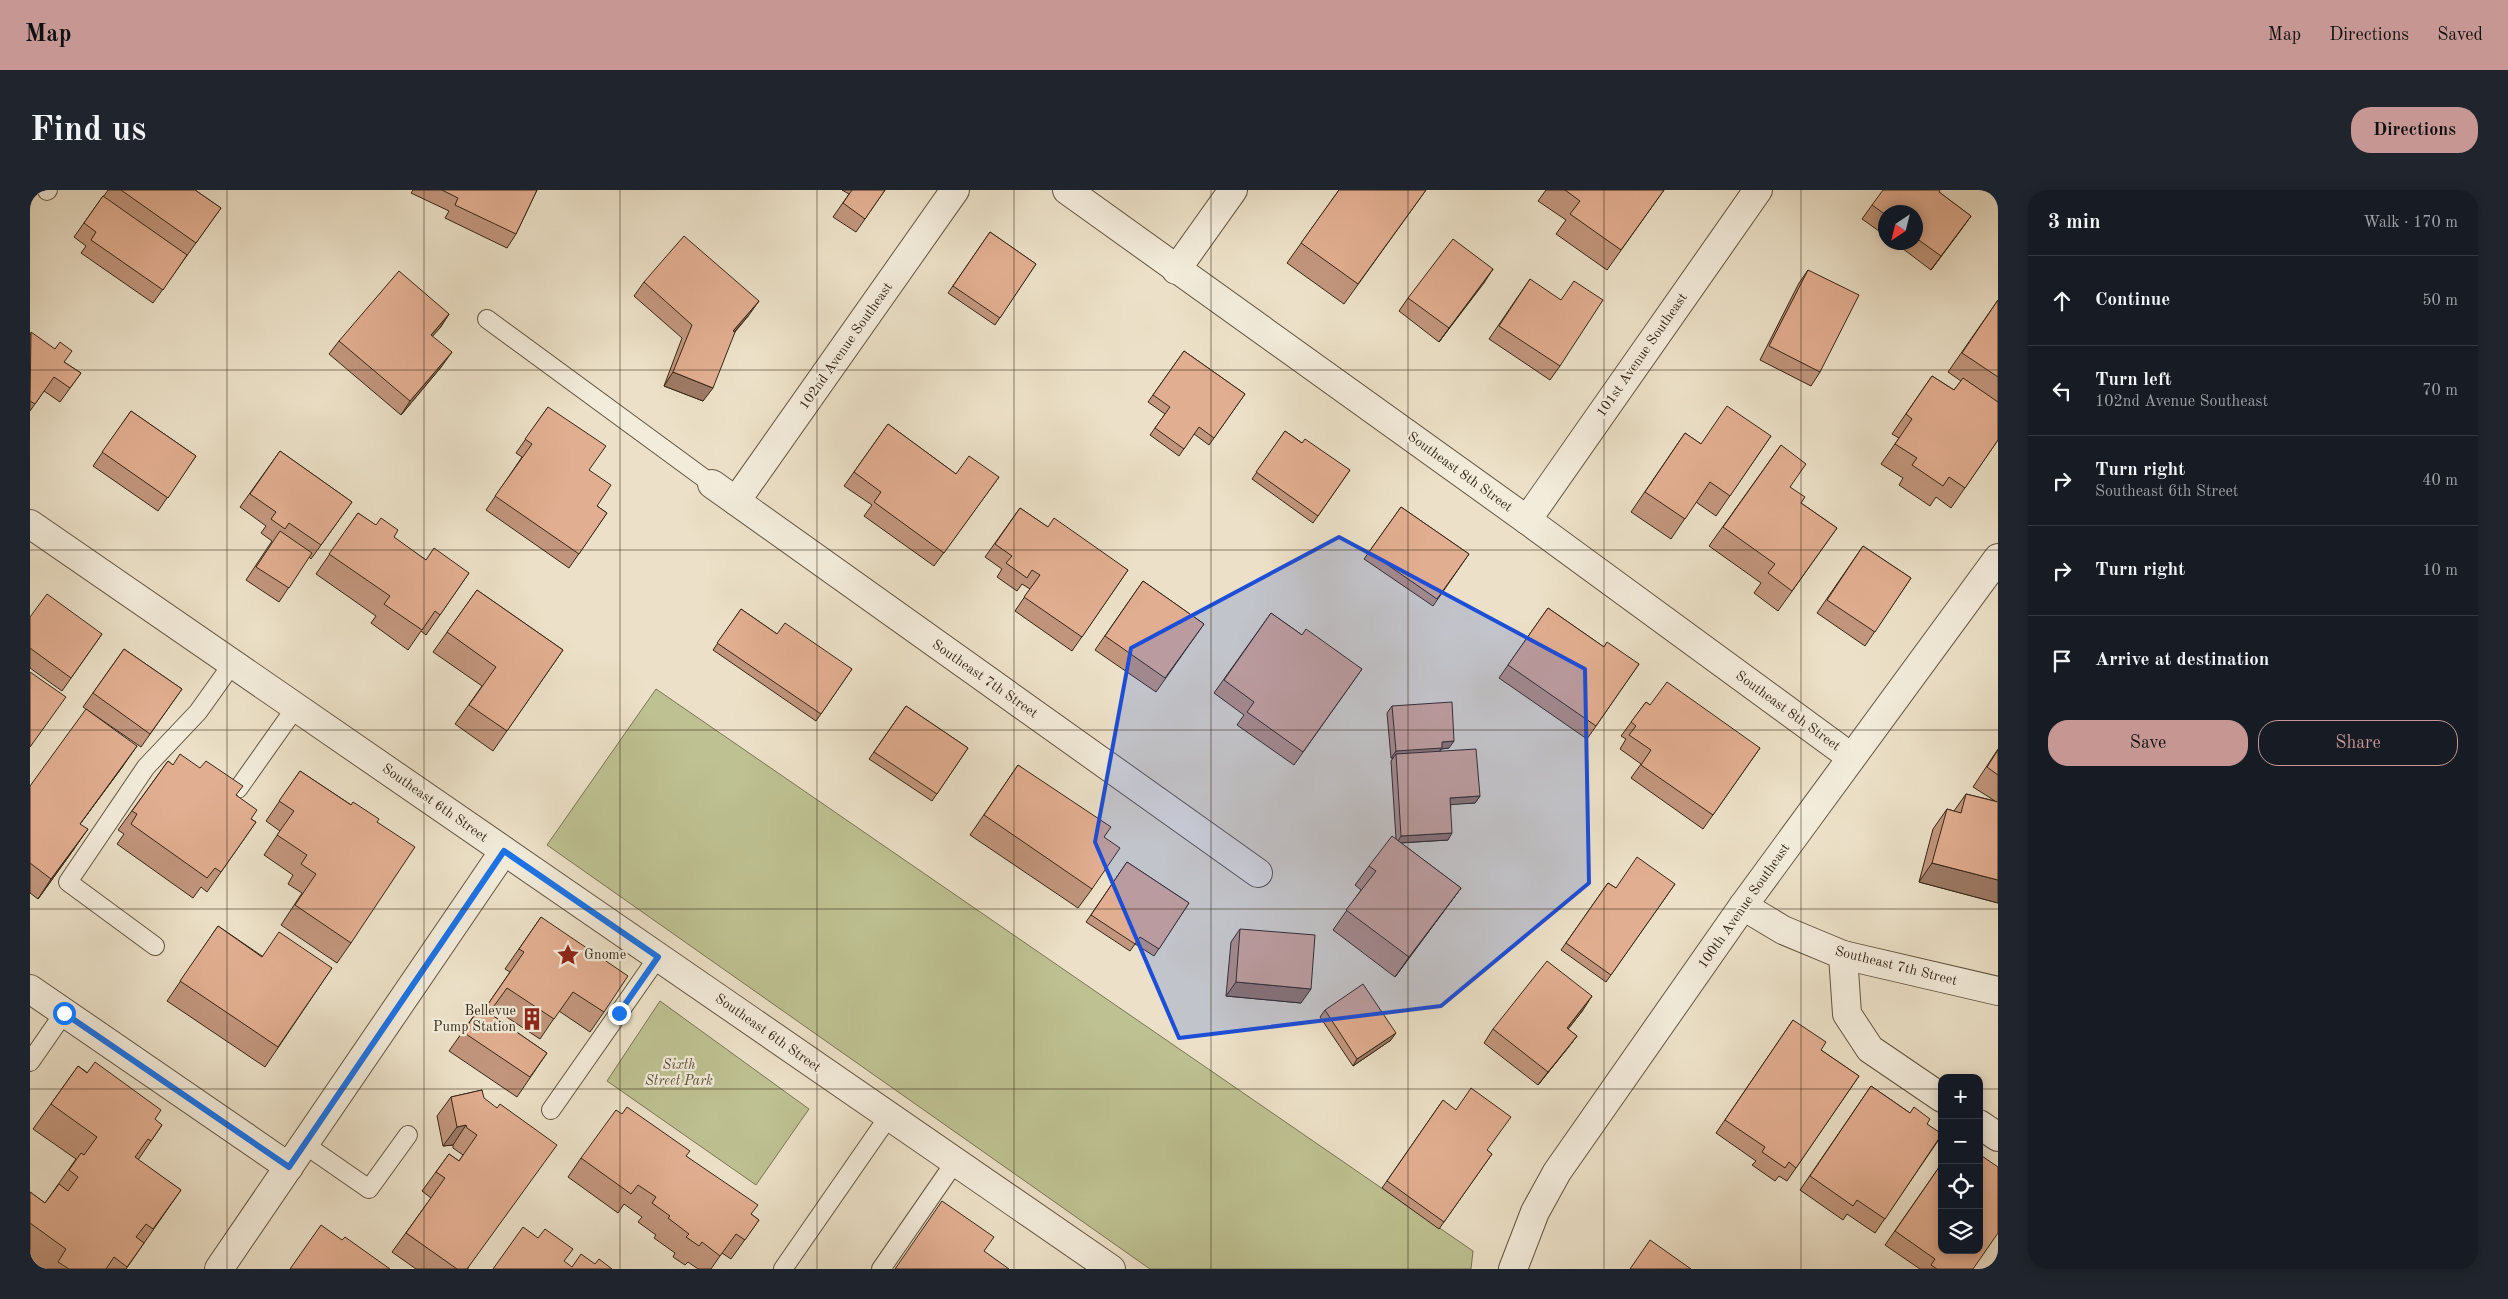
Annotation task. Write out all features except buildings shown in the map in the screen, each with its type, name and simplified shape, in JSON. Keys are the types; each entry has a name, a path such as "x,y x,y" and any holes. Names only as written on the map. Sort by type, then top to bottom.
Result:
{"street":[{"name":"102nd Avenue Southeast","path":"736,501 955,190"},
{"name":"Southeast 8th Street","path":"1067,190 1527,520 1852,757"},
{"path":"1176,270 1234,190"},
{"name":"101st Avenue Southeast","path":"1527,520 1758,190"},
{"name":"Southeast 7th Street","path":"712,484 1258,873"},
{"name":"Southeast 6th Street","path":"30,524 1112,1269"},
{"name":"100th Avenue Southeast","path":"1513,1269 1535,1212 1557,1172 1743,906 1998,558"},
{"path":"219,1269 504,851"},
{"name":"Southeast 7th Street","path":"1743,906 1783,930 1843,955 1998,991"},
{"path":"1843,955 1847,1014 1870,1049 1938,1095"},
{"path":"30,989 289,1167"},
{"path":"1983,1127 1998,1137"}],"lane":[{"path":"487,319 712,484"},
{"path":"155,946 68,882 146,767 198,712 233,663"},
{"path":"238,789 296,707"},
{"path":"551,1110 658,957"},
{"path":"30,1062 64,1013"},
{"path":"782,1269 889,1116"},
{"path":"304,1144 370,1189 408,1135"},
{"path":"882,1269 956,1162"}],"highlighted area":[{"path":"1339,537 1585,669 1589,883 1441,1006 1179,1038 1095,842 1131,648"}],"green space":[{"path":"656,689 1473,1251 1471,1269 1150,1269 547,845"},
{"name":"Sixth Street Park","path":"660,1001 809,1109 756,1185 607,1081"}],"place":[{"name":"Gnome","path":"568,955"},
{"name":"Bellevue Pump Station","path":"532,1019"}],"route":[{"path":"64,1013 289,1167 504,851 658,957 619,1013"}]}
